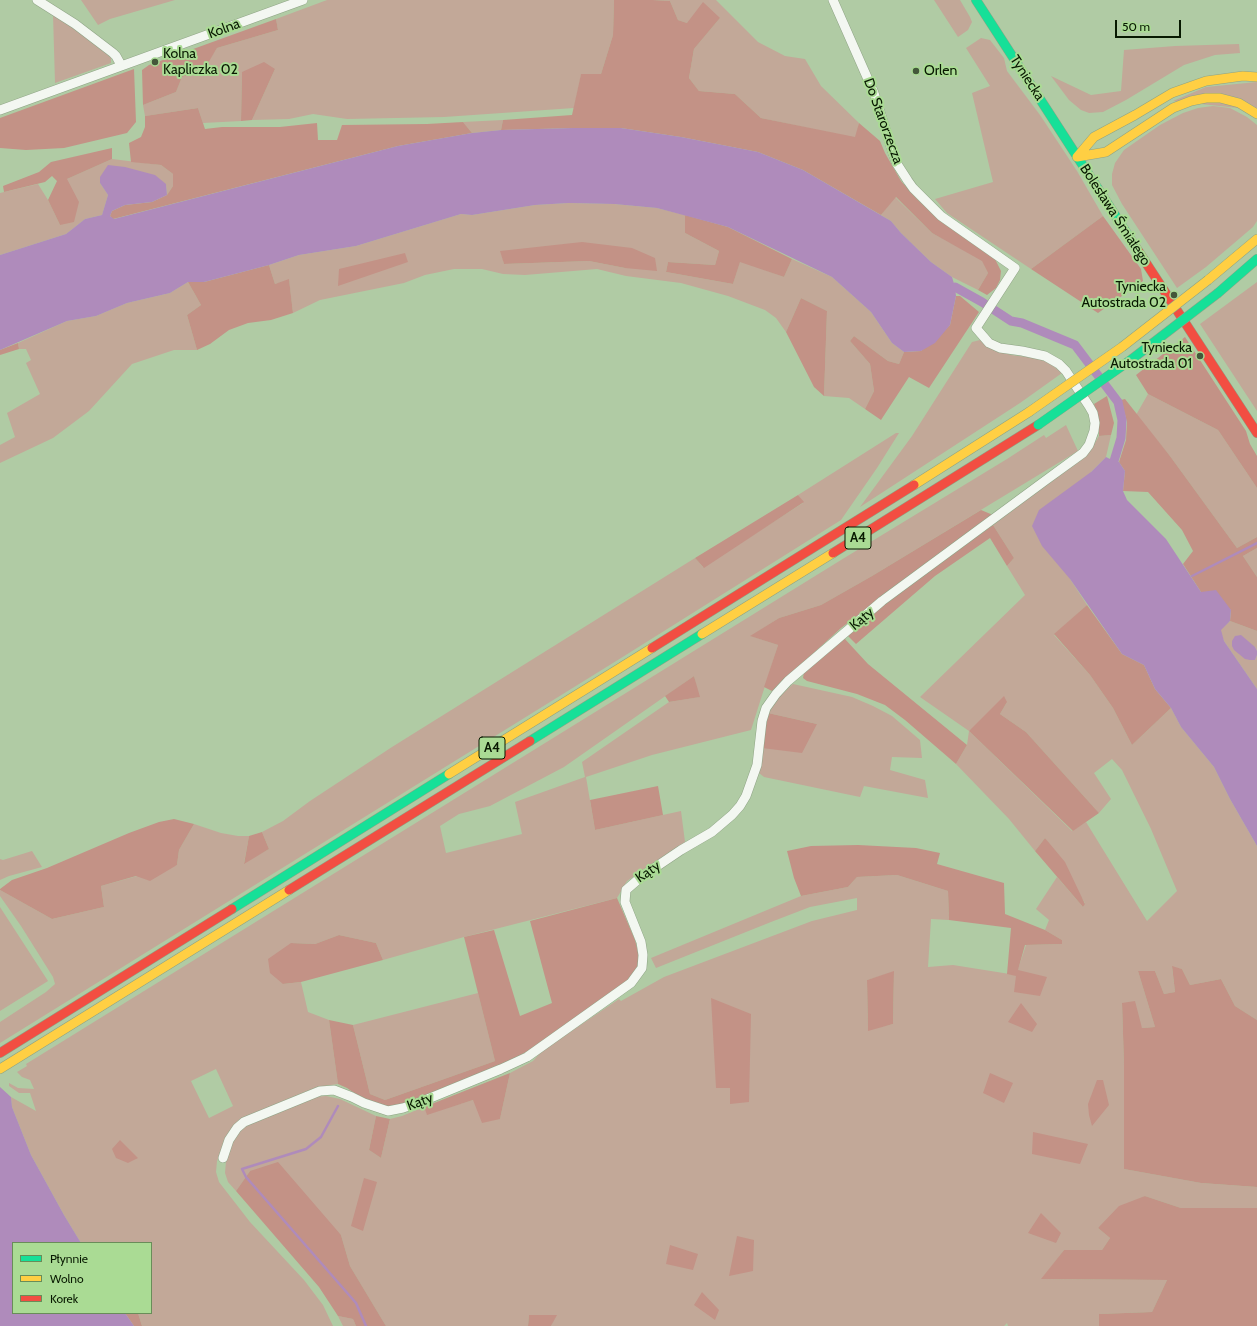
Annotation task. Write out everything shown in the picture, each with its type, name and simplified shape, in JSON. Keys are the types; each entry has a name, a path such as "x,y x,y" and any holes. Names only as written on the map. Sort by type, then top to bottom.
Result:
{"main road":[{"name":"Tyniecka","path":"976,0 1030,82 1077,158"},
{"path":"1077,158 1094,137 1172,93 1206,81 1243,76 1257,76"},
{"path":"1077,158 1106,152 1116,147 1167,111 1191,101 1206,98 1220,98 1238,103 1257,114"},
{"name":"Bolesława Śmiałego","path":"1077,158 1257,433"},
{"path":"1216,274 1257,229"},
{"name":"A4","path":"0,1053 965,454 1029,412 1122,347 1216,274 1257,239"},
{"name":"A4","path":"0,1069 888,520 1038,425 1132,359 1218,293 1257,259"},
{"path":"1218,293 1257,271"}],"street":[{"path":"37,0 75,24 113,53 121,65"},
{"name":"Kolna","path":"0,110 303,0"},
{"name":"Do Starorzecza","path":"833,0 874,93 897,164 908,181 941,216 1015,268 986,314"},
{"name":"Kąty","path":"223,1158 229,1140 237,1128 244,1122 320,1091 334,1090 370,1106 388,1111 418,1103 501,1069 527,1057 631,983 642,968 643,955 641,942 625,902 626,890 641,876 712,832 740,806 746,796 757,765 762,721 766,708 776,694 792,678 882,601 1046,480 1083,452 1089,445 1095,423 1093,413 1066,371 1059,364 1045,356 1000,348 989,342 976,328 986,314"}],"shaded area":[{"path":"81,0 175,0 110,19 98,25"},
{"path":"327,0 614,0 613,35 601,74 581,75 574,108 444,117 347,119 313,114 289,119 252,120 275,69 242,72 241,121 203,123 198,108 145,116 143,105 176,92 182,77 203,70 217,48 278,30 276,19"},
{"path":"614,0 670,1 678,20 687,23 703,2 720,18 694,49 689,78 699,91 735,94 761,118 855,137 859,123 880,141 901,181 917,199 940,219 994,257 1001,271 1000,280 996,288 987,295 978,290 988,273 982,261 932,233 896,197 881,215 803,170 758,152 681,137 621,128 501,130 503,120 572,115 581,74 601,74 613,35"},
{"path":"653,0 716,0 758,42 785,56 805,59 821,86 859,123 856,138 761,118 735,94 699,91 689,78 694,49 720,18 687,23 678,20 670,1"},
{"path":"934,0 960,0 972,22 968,30 958,37"},
{"path":"53,14 82,33 103,50 111,58 111,63 55,83"},
{"path":"276,19 278,30 217,48 204,70 182,77 176,92 143,105 142,70 149,65"},
{"path":"981,38 990,40 1004,58 1007,71 1040,115 1077,171 1103,216 1031,269 947,213 935,199 993,182 972,93 990,86 966,48"},
{"path":"1239,44 1240,53 1215,55 1184,65 1103,112 1089,113 1081,110 1069,100 1051,76 1091,95 1121,91 1124,50 1175,46"},
{"path":"264,62 275,69 252,120 241,121 242,72"},
{"path":"134,69 136,122 127,133 64,148 26,150 0,148 0,118"},
{"path":"1257,82 1257,110 1173,101 1206,87"},
{"path":"1213,106 1230,108 1247,117 1257,125 1257,221 1253,227 1206,267 1177,288 1122,204 1112,185 1112,174 1115,163 1124,150 1160,125 1183,113 1198,108"},
{"path":"198,108 205,129 222,127 280,127 317,123 318,140 337,140 342,125 463,122 472,133 398,146 113,219 110,216 112,211 125,205 152,202 167,195 173,186 173,174 161,165 131,162 129,143 141,137 145,127 145,116"},
{"path":"503,120 501,130 472,133 463,122"},
{"path":"621,128 681,137 758,152 803,170 891,221 901,233 931,262 952,277 956,296 950,325 935,343 921,351 904,352 892,343 871,312 832,277 728,227 657,208 614,204 569,203 535,205 472,215 461,214 356,246 299,255 269,265 204,282 188,282 170,293 127,303 96,316 67,321 0,350 0,255 66,234 85,219 102,215 108,195 100,183 100,177 108,165 125,167 155,175 166,184 167,195 152,202 125,205 112,211 110,216 114,219 398,146 472,133 501,130"},
{"path":"112,148 112,159 67,179 79,202 74,222 60,225 48,200 57,181 52,176 45,182 4,192 3,186 39,172 51,162"},
{"path":"112,159 161,165 173,174 173,186 167,195 166,184 100,183 108,195 102,215 85,219 66,234 0,255 0,193 38,184 48,200 60,225 67,179"},
{"path":"895,197 932,233 982,260 988,273 978,290 952,277 931,262 901,233 891,221 881,215"},
{"path":"569,203 614,204 657,208 685,215 685,233 719,251 715,265 668,262 666,272 733,284 740,261 784,277 792,259 832,277 871,312 892,343 904,352 899,364 888,361 854,336 850,341 870,364 874,391 865,409 849,398 824,396 827,311 801,298 786,332 776,318 765,310 728,296 681,283 626,276 597,269 525,275 503,274 482,269 454,269 425,275 404,283 320,300 293,313 289,280 275,284 269,265 299,255 356,246 461,214 472,215 535,205","holes":["501,251 655,258 625,268 589,261 504,264"]},
{"path":"685,215 728,227 792,259 784,277 740,262 733,284 666,272 668,262 715,265 719,251 685,233"},
{"path":"1103,216 1141,269 1143,281 1098,313 1031,269"},
{"path":"582,242 632,248 655,258 657,271 625,268 589,261 504,264 500,251"},
{"path":"405,253 408,262 338,286 339,269"},
{"path":"269,265 275,284 289,279 293,313 271,320 248,323 229,330 210,344 197,350 187,315 201,305 188,282 204,282"},
{"path":"188,282 201,305 187,315 197,350 174,350 132,364 89,411 53,438 0,463 0,445 15,437 7,413 40,394 26,363 31,360 26,349 19,349 18,343 67,321 96,316 127,303 170,293"},
{"path":"1257,282 1257,411 1200,324"},
{"path":"956,296 960,296 979,312 929,388 909,377 881,420 865,409 874,391 870,364 850,341 854,336 888,361 899,364 904,352 921,351 950,325"},
{"path":"801,298 827,311 824,396 814,387 786,332"},
{"path":"1185,337 1246,431 1250,444 1257,456 1257,488 1218,430 1148,394 1136,375"},
{"path":"980,340 994,349 1011,355 1035,358 1048,362 1062,373 1020,403 860,507 912,436 972,342"},
{"path":"18,343 19,349 0,355 0,350"},
{"path":"1148,394 1218,430 1257,488 1257,537 1237,548 1170,456 1136,415"},
{"path":"1107,396 1114,423 1111,435 1099,436 1099,424 1094,404"},
{"path":"1125,399 1170,456 1237,548 1257,537 1257,548 1243,556 1257,577 1257,631 1230,621 1231,610 1201,592 1183,564 1193,551 1182,530 1148,492 1123,491 1125,471 1119,462 1126,440 1127,422 1121,400"},
{"path":"1066,425 1078,451 872,576 821,605 779,618 751,636 778,645 751,730 652,755 586,777 595,830 681,811 685,842 627,881 617,898 464,937 383,960 376,943 339,935 315,944 291,943 283,984 301,982 308,1012 329,1020 338,1084 317,1087 239,1120 227,1137 217,1161 216,1172 219,1182 250,1222 304,1280 323,1305 333,1326 142,1326 138,1314 152,1314 152,1242 80,1242 31,1155 12,1107 11,1097 36,1111 30,1093 19,1093 9,1086 9,1083 18,1088 34,1089 30,1080 22,1077 17,1072 27,1066 26,1064 1044,435 1046,438","holes":["694,676 699,697 669,702 582,762 585,777 515,802 522,834 446,853 440,826 459,814 490,806 564,767","216,1069 233,1106 209,1118 191,1081"]},
{"path":"896,433 899,433 841,520 0,1043 0,1022 46,992 55,984 53,977 0,896 0,890 52,919 104,907 101,886 177,865 179,850 194,824 221,833 249,836 244,863 269,849 262,832 283,821 310,801 392,747 695,558 703,567 803,503 798,495"},
{"path":"1111,435 1106,457 1091,472 1070,579 1087,605 1054,635 1090,675 1113,708 1132,745 1171,708 1181,727 1214,767 1230,799 1257,846 1257,1020 1235,1006 1221,979 1190,985 1182,969 1172,967 1175,992 1164,994 1155,971 1138,971 1155,1027 1142,1028 1122,1003 1124,1065 1124,1169 1201,1183 1257,1187 1257,1208 1181,1208 1145,1196 1098,1228 1110,1238 1102,1250 1064,1250 1042,1279 1167,1280 1152,1312 1099,1314 1099,1326 1008,1326 1007,1323 1004,1326 551,1326 556,1315 529,1315 528,1326 386,1326 350,1266 341,1235 250,1171 236,1191 228,1182 225,1173 226,1161 233,1140 238,1132 247,1125 315,1097 326,1096 340,1099 376,1116 369,1150 381,1158 390,1119 424,1107 427,1114 473,1100 500,1119 510,1073 533,1061 542,1051 619,999 621,1001 664,977 812,921 857,910 857,898 810,907 656,968 651,958 801,896 848,887 857,877 897,875 948,891 949,920 931,919 928,967 953,965 1016,975 1026,945 1062,944 1062,940 1045,930 1049,920 1036,909 1057,877 1083,907 1085,903 1045,838 1035,851 1009,819 956,764 967,745 969,731 920,697 1025,595 1007,566 1014,558 993,525 1090,451 1099,436","holes":["1007,702 1000,714 1026,732 1099,813 1111,799 1094,773 1112,759 1122,770 1151,829 1177,891 1147,921 1086,822 1072,831 969,731","894,972 893,1024 868,1030 867,980","751,1014 730,1104 730,1088 716,1088"]},
{"path":"1106,457 1119,462 1125,471 1123,491 1127,500 1166,539 1201,592 1216,590 1231,610 1230,621 1221,630 1224,641 1257,689 1257,846 1230,799 1214,767 1181,727 1171,708 1155,689 1144,665 1122,654 1070,579 1042,546 1032,526 1039,510 1091,472"},
{"path":"798,495 804,502 704,568 695,558"},
{"path":"981,510 993,515 841,628 772,691 764,687 778,645 750,636 779,618 821,605"},
{"path":"993,525 1014,558 1007,566 990,538 935,576 856,644 848,636 890,599"},
{"path":"1257,548 1257,577 1243,556"},
{"path":"1087,605 1122,654 1144,665 1155,689 1171,708 1132,745 1113,708 1090,675 1054,634"},
{"path":"1230,621 1257,631 1257,651 1255,647 1255,660 1257,655 1257,689 1224,641 1220,630"},
{"path":"1241,635 1255,647 1257,655 1255,660 1245,659 1234,650 1232,641 1235,636"},
{"path":"844,638 868,664 967,745 956,764 905,720 885,705 857,694 807,681 803,678 804,672"},
{"path":"694,676 700,697 669,702 665,696"},
{"path":"793,684 852,697 892,716 920,740 922,758 892,757 890,770 925,780 928,798 864,786 860,797 764,777 759,773 762,748 817,724 768,713 778,698"},
{"path":"1004,696 1007,702 1000,714 1026,732 1099,813 1073,831 969,731"},
{"path":"768,713 817,724 802,753 762,748"},
{"path":"658,786 663,815 595,830 590,800"},
{"path":"174,819 194,824 179,850 177,865 150,881 136,876 101,886 104,907 52,919 0,890 12,880 47,868 129,833 159,822"},
{"path":"262,832 269,849 244,864 249,836"},
{"path":"1045,838 1065,862 1085,904 1083,907 1035,851"},
{"path":"858,845 916,848 940,853 937,864 1004,883 1005,914 1045,930 1062,940 1062,944 1025,945 1018,970 1047,977 1040,996 1014,992 1016,976 1007,974 1011,928 949,920 948,891 897,875 857,877 848,887 801,896 794,878 787,851 811,846"},
{"path":"32,851 42,867 0,880 0,859 3,860"},
{"path":"617,898 635,940 639,956 638,968 627,982 528,1051 496,1068 403,1105 389,1109 366,1101 347,1088 338,1084 329,1020 353,1025 370,1094 385,1100 495,1061 464,937 494,930 520,1016 552,1003 530,921"},
{"path":"0,907 48,981 0,1011"},
{"path":"339,935 376,943 383,960 301,982 283,984 270,973 268,959 291,943 315,944"},
{"path":"1172,966 1182,969 1190,985 1221,979 1235,1006 1257,1020 1257,1187 1201,1183 1124,1169 1124,1065 1122,1003 1135,1001 1142,1028 1155,1027 1138,971 1155,971 1164,994 1175,992"},
{"path":"894,971 893,1024 868,1031 867,980"},
{"path":"478,993 495,1061 385,1100 370,1094 353,1025"},
{"path":"711,998 751,1014 749,1102 730,1104 730,1088 716,1088"},
{"path":"1021,1003 1037,1024 1032,1032 1008,1022"},
{"path":"510,1073 500,1119 482,1123 473,1100 427,1115 424,1107"},
{"path":"990,1073 1013,1083 1004,1103 983,1093"},
{"path":"1097,1080 1103,1080 1109,1105 1092,1126 1088,1104"},
{"path":"0,1087 11,1097 12,1107 31,1155 80,1242 12,1242 12,1314 126,1314 134,1326 0,1326"},
{"path":"376,1116 390,1119 381,1158 369,1150"},
{"path":"1033,1132 1088,1144 1080,1164 1032,1154"},
{"path":"120,1140 138,1158 128,1163 116,1158 112,1149"},
{"path":"278,1162 341,1235 350,1266 386,1326 356,1326 353,1319 338,1316 319,1287 236,1191 250,1171"},
{"path":"364,1178 377,1182 363,1231 351,1226"},
{"path":"1145,1196 1181,1208 1257,1208 1257,1326 1099,1326 1099,1314 1152,1312 1167,1280 1041,1279 1064,1250 1102,1250 1110,1238 1098,1228 1119,1206"},
{"path":"1041,1213 1061,1233 1056,1243 1028,1233"},
{"path":"737,1236 754,1240 753,1271 729,1276"},
{"path":"670,1245 698,1254 693,1270 666,1264"},
{"path":"702,1292 719,1310 715,1320 694,1305"},
{"path":"126,1314 138,1314 142,1326 134,1326"},
{"path":"529,1315 557,1315 551,1326 528,1326"},
{"path":"338,1316 353,1319 356,1326 343,1326"}],"waterway":[{"path":"955,287 1011,321 1022,323 1075,345 1118,402 1122,420 1121,438 1114,461"},
{"path":"1192,576 1257,543"},
{"path":"338,1106 321,1137 306,1149 242,1169 246,1177 356,1303 366,1326"}],"traffic: fast":[{"path":"976,0 1133,243"},
{"path":"1218,293 1257,259"},
{"path":"1038,425 1132,359 1218,293"},
{"path":"530,741 702,634"},
{"path":"232,909 449,774"}],"traffic: slow":[{"path":"1077,157 1094,137 1172,93 1206,81 1243,76 1257,77"},
{"path":"1077,157 1106,152 1173,108 1191,101 1206,98 1220,98 1239,103 1257,114"},
{"path":"1208,280 1257,239"},
{"path":"1029,412 1122,347 1208,280"},
{"path":"914,485 1029,412"},
{"path":"702,634 833,553"},
{"path":"449,774 652,648"},
{"path":"0,1069 289,890"}],"traffic: jam":[{"path":"1133,243 1257,433"},
{"path":"833,553 1038,425"},
{"path":"652,648 914,485"},
{"path":"289,890 530,741"},
{"path":"0,1053 232,909"}],"place":[{"name":"Kolna Kapliczka 02","path":"155,62"},
{"name":"Orlen","path":"916,71"},
{"name":"Tyniecka Autostrada 02","path":"1174,295"},
{"name":"Tyniecka Autostrada 01","path":"1200,356"}]}
